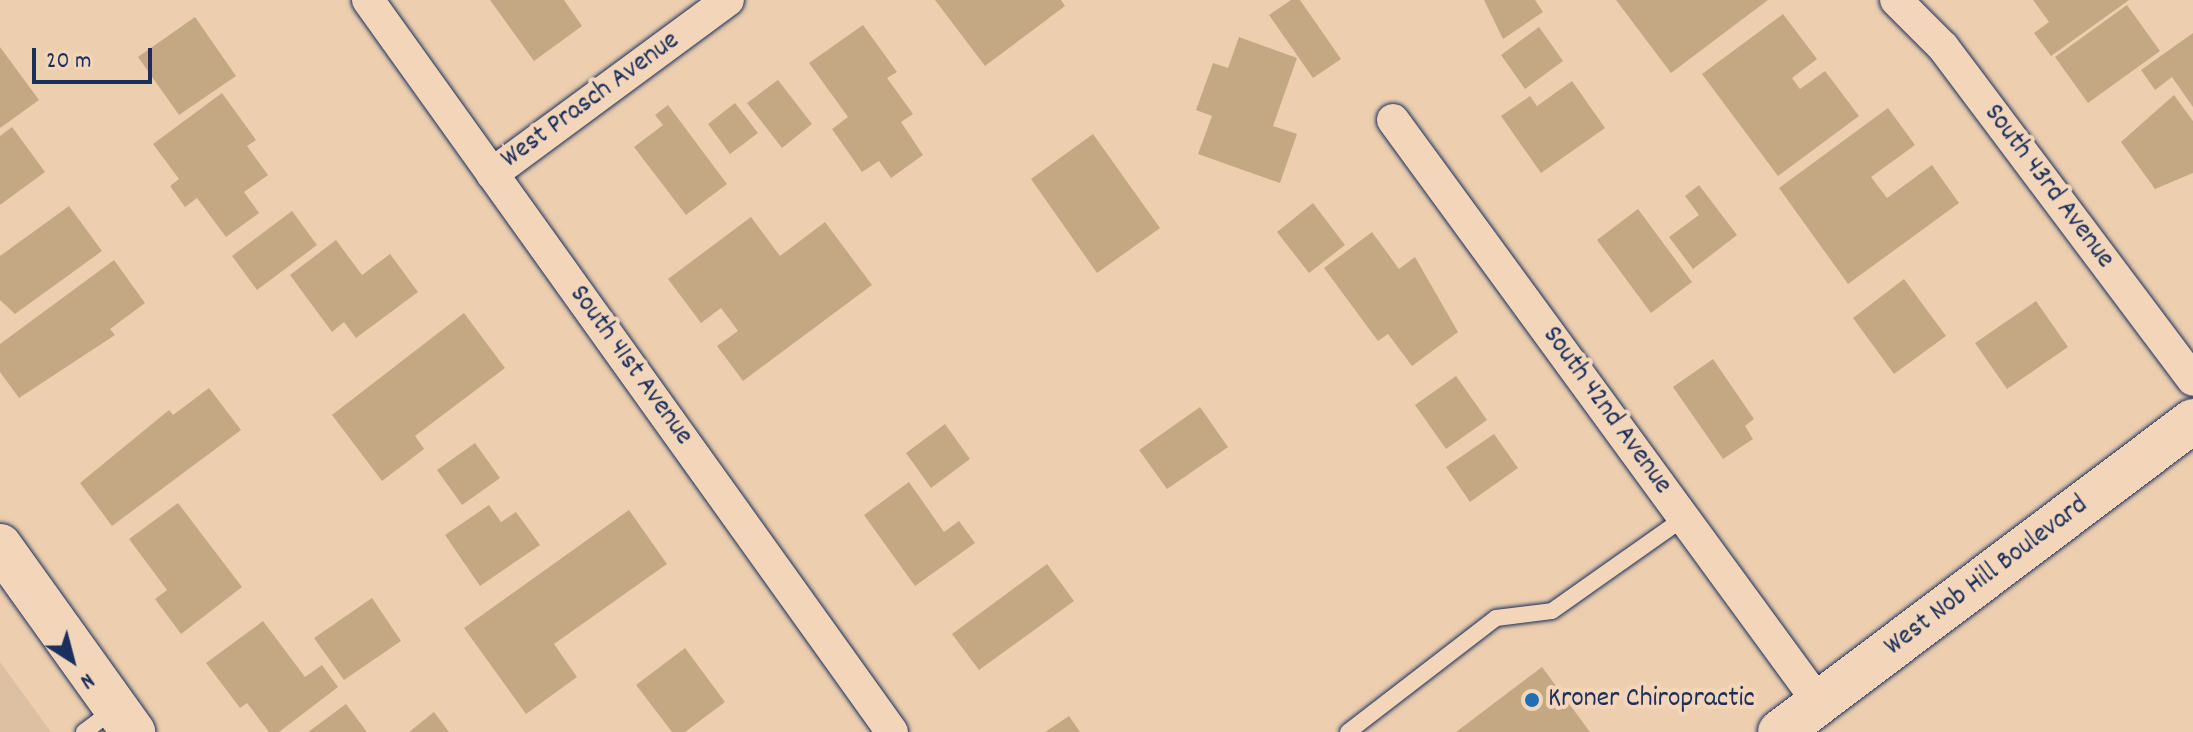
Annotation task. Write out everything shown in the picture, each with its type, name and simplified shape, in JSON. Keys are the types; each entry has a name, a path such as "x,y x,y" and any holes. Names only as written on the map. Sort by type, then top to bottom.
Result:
{"main road":[{"name":"West Nob Hill Boulevard","path":"1780,732 2193,421"},
{"path":"2,554 111,724"}],"street":[{"name":"South 41st Avenue","path":"368,0 892,732"},
{"name":"West Prasch Avenue","path":"492,174 728,0"},
{"name":"South 43rd Avenue","path":"1896,0 1943,47 2193,380"},
{"name":"South 42nd Avenue","path":"1393,120 1819,703"}],"lane":[{"path":"1348,732 1496,618 1552,611 1684,518"}],"shaded area":[{"path":"0,662 51,732 0,732"}],"building":[{"path":"490,0 564,0 582,26 534,61"},
{"path":"935,0 1061,0 1065,6 985,66"},
{"path":"1291,0 1300,0 1341,59 1313,78 1269,15"},
{"path":"1484,0 1535,0 1543,12 1503,39"},
{"path":"1616,0 1768,0 1671,73"},
{"path":"2033,0 2129,0 2051,56 2034,33 2049,22"},
{"path":"2127,5 2160,51 2088,103 2055,57"},
{"path":"1783,14 1817,59 1792,78 1800,89 1825,71 1859,116 1778,176 1702,74"},
{"path":"195,17 236,76 179,115 138,57"},
{"path":"863,25 897,72 887,78 913,114 901,122 923,155 891,178 879,161 862,172 832,129 848,117 809,63"},
{"path":"1539,27 1563,61 1525,89 1501,55"},
{"path":"2193,33 2193,107 2172,77 2155,90 2141,70"},
{"path":"1239,37 1297,58 1273,126 1297,134 1280,183 1198,154 1212,116 1196,110 1213,63 1228,68"},
{"path":"0,47 39,100 0,128"},
{"path":"778,80 812,124 782,148 747,103"},
{"path":"1572,81 1605,128 1541,173 1501,116 1530,96 1537,106"},
{"path":"222,93 256,140 247,146 268,175 244,192 259,213 226,237 197,198 185,207 170,186 179,179 153,144"},
{"path":"2174,95 2193,121 2193,173 2155,189 2121,142"},
{"path":"735,103 758,133 730,154 708,124"},
{"path":"668,105 727,184 686,215 634,147 663,125 655,115"},
{"path":"1888,108 1915,145 1871,177 1887,198 1932,165 1959,203 1848,284 1779,188"},
{"path":"12,127 45,172 0,205 0,136"},
{"path":"1093,134 1160,228 1097,273 1031,179"},
{"path":"1699,185 1737,235 1693,269 1669,237 1699,215 1685,196"},
{"path":"1313,203 1345,245 1309,273 1277,232"},
{"path":"69,206 102,251 15,314 0,300 0,256"},
{"path":"1638,209 1692,282 1651,313 1597,240"},
{"path":"292,211 317,245 257,290 232,256"},
{"path":"751,217 780,256 825,222 872,285 743,381 717,346 738,331 721,308 701,323 668,279"},
{"path":"1372,232 1399,269 1415,257 1458,332 1412,366 1388,334 1378,341 1324,268"},
{"path":"336,240 362,275 390,254 418,292 356,338 344,322 332,332 290,275"},
{"path":"114,260 145,303 110,329 115,335 19,398 0,372 0,344"},
{"path":"1904,279 1946,336 1894,374 1853,318"},
{"path":"2036,301 2068,347 2007,389 1975,343"},
{"path":"464,313 505,368 415,436 424,449 382,481 332,415"},
{"path":"1713,359 1754,419 1745,426 1753,439 1723,459 1673,387"},
{"path":"1456,376 1487,420 1446,449 1415,405"},
{"path":"209,388 241,430 112,526 80,483 169,410 173,415"},
{"path":"1200,407 1228,447 1167,489 1139,450"},
{"path":"945,424 970,459 931,488 906,453"},
{"path":"1494,434 1518,468 1470,502 1446,467"},
{"path":"475,443 500,478 462,505 437,470"},
{"path":"909,482 944,532 959,521 975,543 915,586 864,515"},
{"path":"178,503 242,587 181,634 155,599 167,590 129,539"},
{"path":"489,505 501,522 516,512 540,545 480,586 445,535"},
{"path":"629,510 667,564 554,644 577,677 526,714 464,628"},
{"path":"1047,564 1074,601 979,670 952,634"},
{"path":"372,598 401,641 344,680 314,638"},
{"path":"263,621 305,677 322,665 338,687 279,732 269,732 247,703 240,708 206,663"},
{"path":"685,648 725,702 685,732 672,732 636,685"},
{"name":"Kroner Chiropractic","path":"1542,667 1590,732 1456,732"},
{"path":"346,704 367,732 308,732"},
{"path":"434,712 449,732 409,732"},
{"path":"1069,716 1080,732 1045,732"}],"place":[{"name":"Kroner Chiropractic","path":"1532,700"}]}
